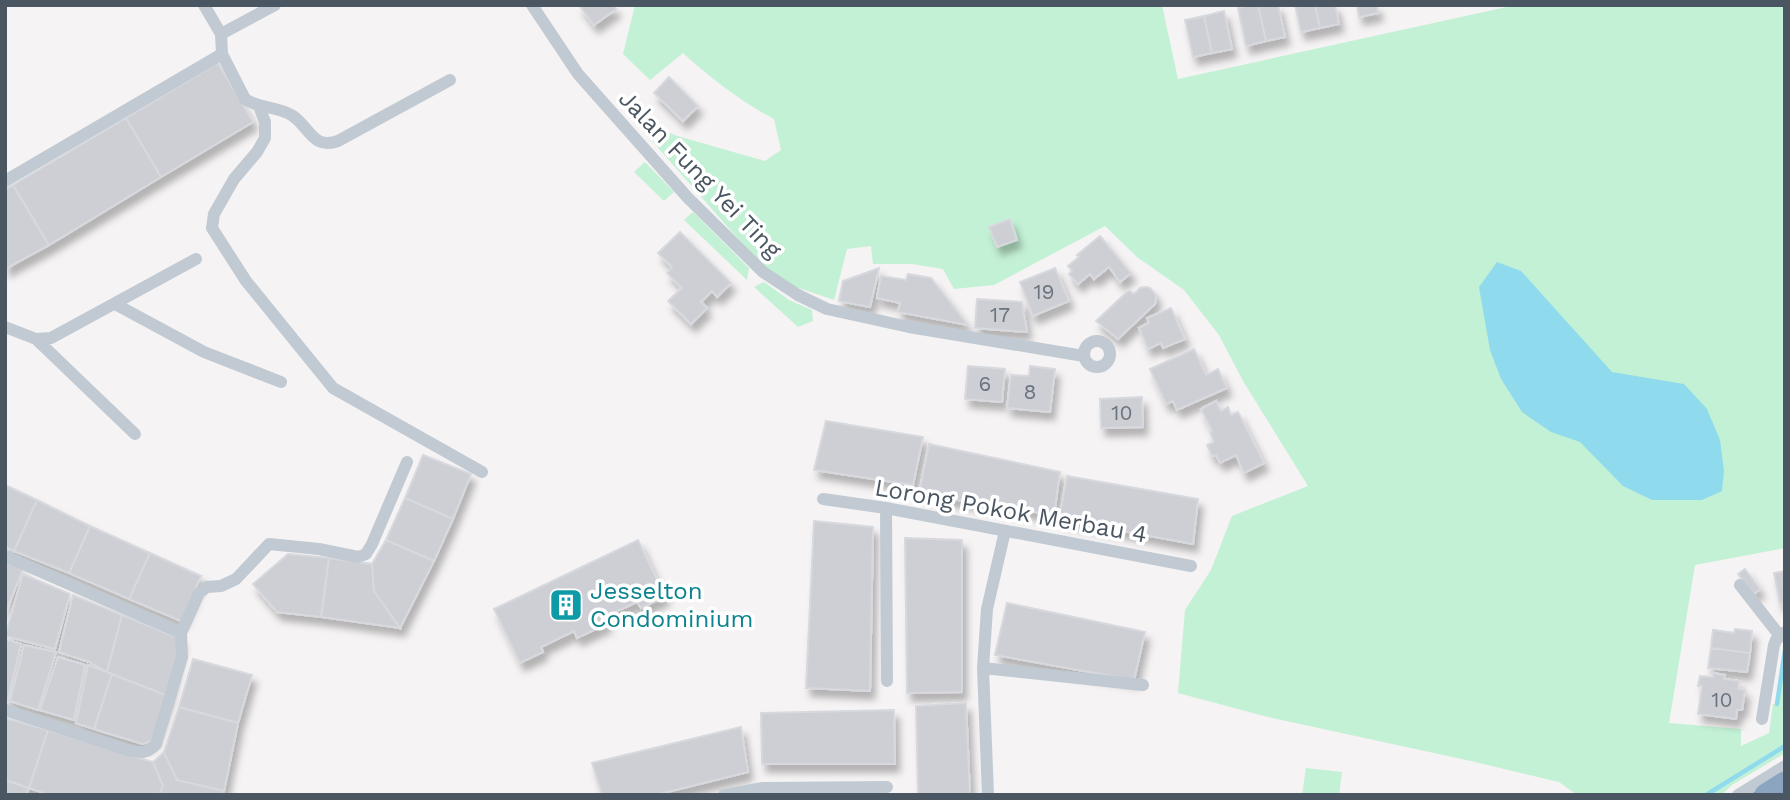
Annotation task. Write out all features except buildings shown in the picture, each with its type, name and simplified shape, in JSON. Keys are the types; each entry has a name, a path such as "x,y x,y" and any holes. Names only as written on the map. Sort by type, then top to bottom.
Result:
{"highway":[{"path":"1766,795 1785,783"}],"street":[{"path":"204,5 221,34 222,54 245,99 259,106 281,109 294,116 319,142 328,145 450,80"},
{"path":"221,34 275,5"},
{"name":"Jalan Fung Yei Ting","path":"532,5 578,75 688,198 763,272 798,295 827,309 868,318 1084,356"},
{"path":"5,181 222,54"},
{"path":"259,106 265,122 265,138 234,179 214,214 212,228 246,281 333,388 482,472"},
{"path":"36,339 51,338 196,259"},
{"path":"115,304 204,352 281,382"},
{"path":"5,327 36,339 135,434"},
{"path":"5,710 128,750 140,753 150,751 156,744 183,657 181,633 199,593 207,587 220,586 236,579 269,544 348,556 366,554 407,462"},
{"name":"Lorong Pokok Merbau 4","path":"823,499 886,508 1191,566"},
{"path":"886,508 887,681"},
{"path":"988,795 983,668 987,609 1004,531"},
{"path":"5,556 181,633"},
{"path":"1740,585 1782,634 1774,645 1762,719"},
{"path":"983,668 1143,685"},
{"path":"1738,795 1785,766"},
{"path":"732,794 763,788 887,787"}],"green space":[{"path":"635,5 1162,5 1178,79 1516,5 1785,5 1785,548 1695,565 1669,723 1741,729 1741,746 1769,733 1773,704 1777,704 1785,650 1785,753 1732,785 1721,795 1577,795 1559,782 1268,717 1178,693 1185,610 1211,570 1232,516 1308,486 1243,381 1219,335 1184,290 1137,257 1105,226 994,285 954,289 943,269 912,264 873,264 871,246 847,249 834,300 796,287 762,266 638,125 643,118 674,135 765,161 781,150 774,119 727,89 683,53 650,80 623,54"},
{"path":"645,162 674,192 664,201 634,172"},
{"path":"693,212 749,268 747,280 684,220"},
{"path":"764,282 789,300 812,310 813,321 798,327 754,287"},
{"path":"1306,768 1342,772 1339,795 1302,795"}],"water":[{"path":"1497,262 1521,271 1612,372 1684,384 1707,409 1720,440 1724,471 1722,491 1702,500 1652,500 1623,486 1580,442 1551,432 1522,412 1501,379 1490,350 1479,287"}],"waterway":[{"path":"1777,704 1785,650"},
{"path":"1706,795 1785,746"}],"place":[{"name":"Jesselton Condominium","path":"566,605"}]}
